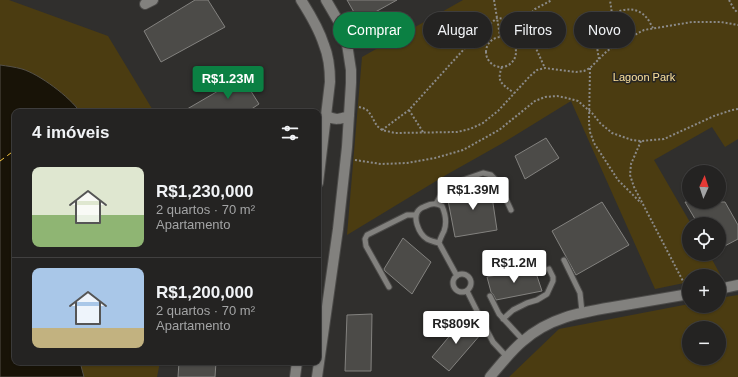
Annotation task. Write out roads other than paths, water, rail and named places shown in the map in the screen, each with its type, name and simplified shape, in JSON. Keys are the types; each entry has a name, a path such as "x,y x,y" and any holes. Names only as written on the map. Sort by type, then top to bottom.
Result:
{"street":[{"path":"301,0 325,45 330,68 330,82 321,158"},
{"path":"321,349 338,230 346,158 351,70 347,44 340,24 326,0"},
{"path":"326,115 329,118 341,119 349,111"},
{"path":"726,288 738,285"},
{"path":"490,377 523,340 555,320 582,312 682,295"},
{"path":"295,377 297,365"},
{"path":"317,377 319,365"}],"lane":[{"path":"436,204 444,189 454,183 483,173 492,175 498,182 511,210"},
{"path":"439,243 432,242 423,236 416,221 416,215 420,209 430,204 442,206 446,222 445,230 439,243 457,276"},
{"path":"388,287 366,246 365,239 367,236 393,222 408,215 416,215"},
{"path":"564,260 580,293 582,312"},
{"path":"503,319 513,310 547,294 553,281 553,277 549,269"},
{"path":"461,274 469,277 471,280 470,288 467,291 460,292 456,290 454,286 453,282 455,278 461,274"},
{"path":"467,291 493,342 507,357"},
{"path":"490,296 499,314 523,340"}],"park label":[{"name":"Lagoon Park","path":"644,77"}]}
